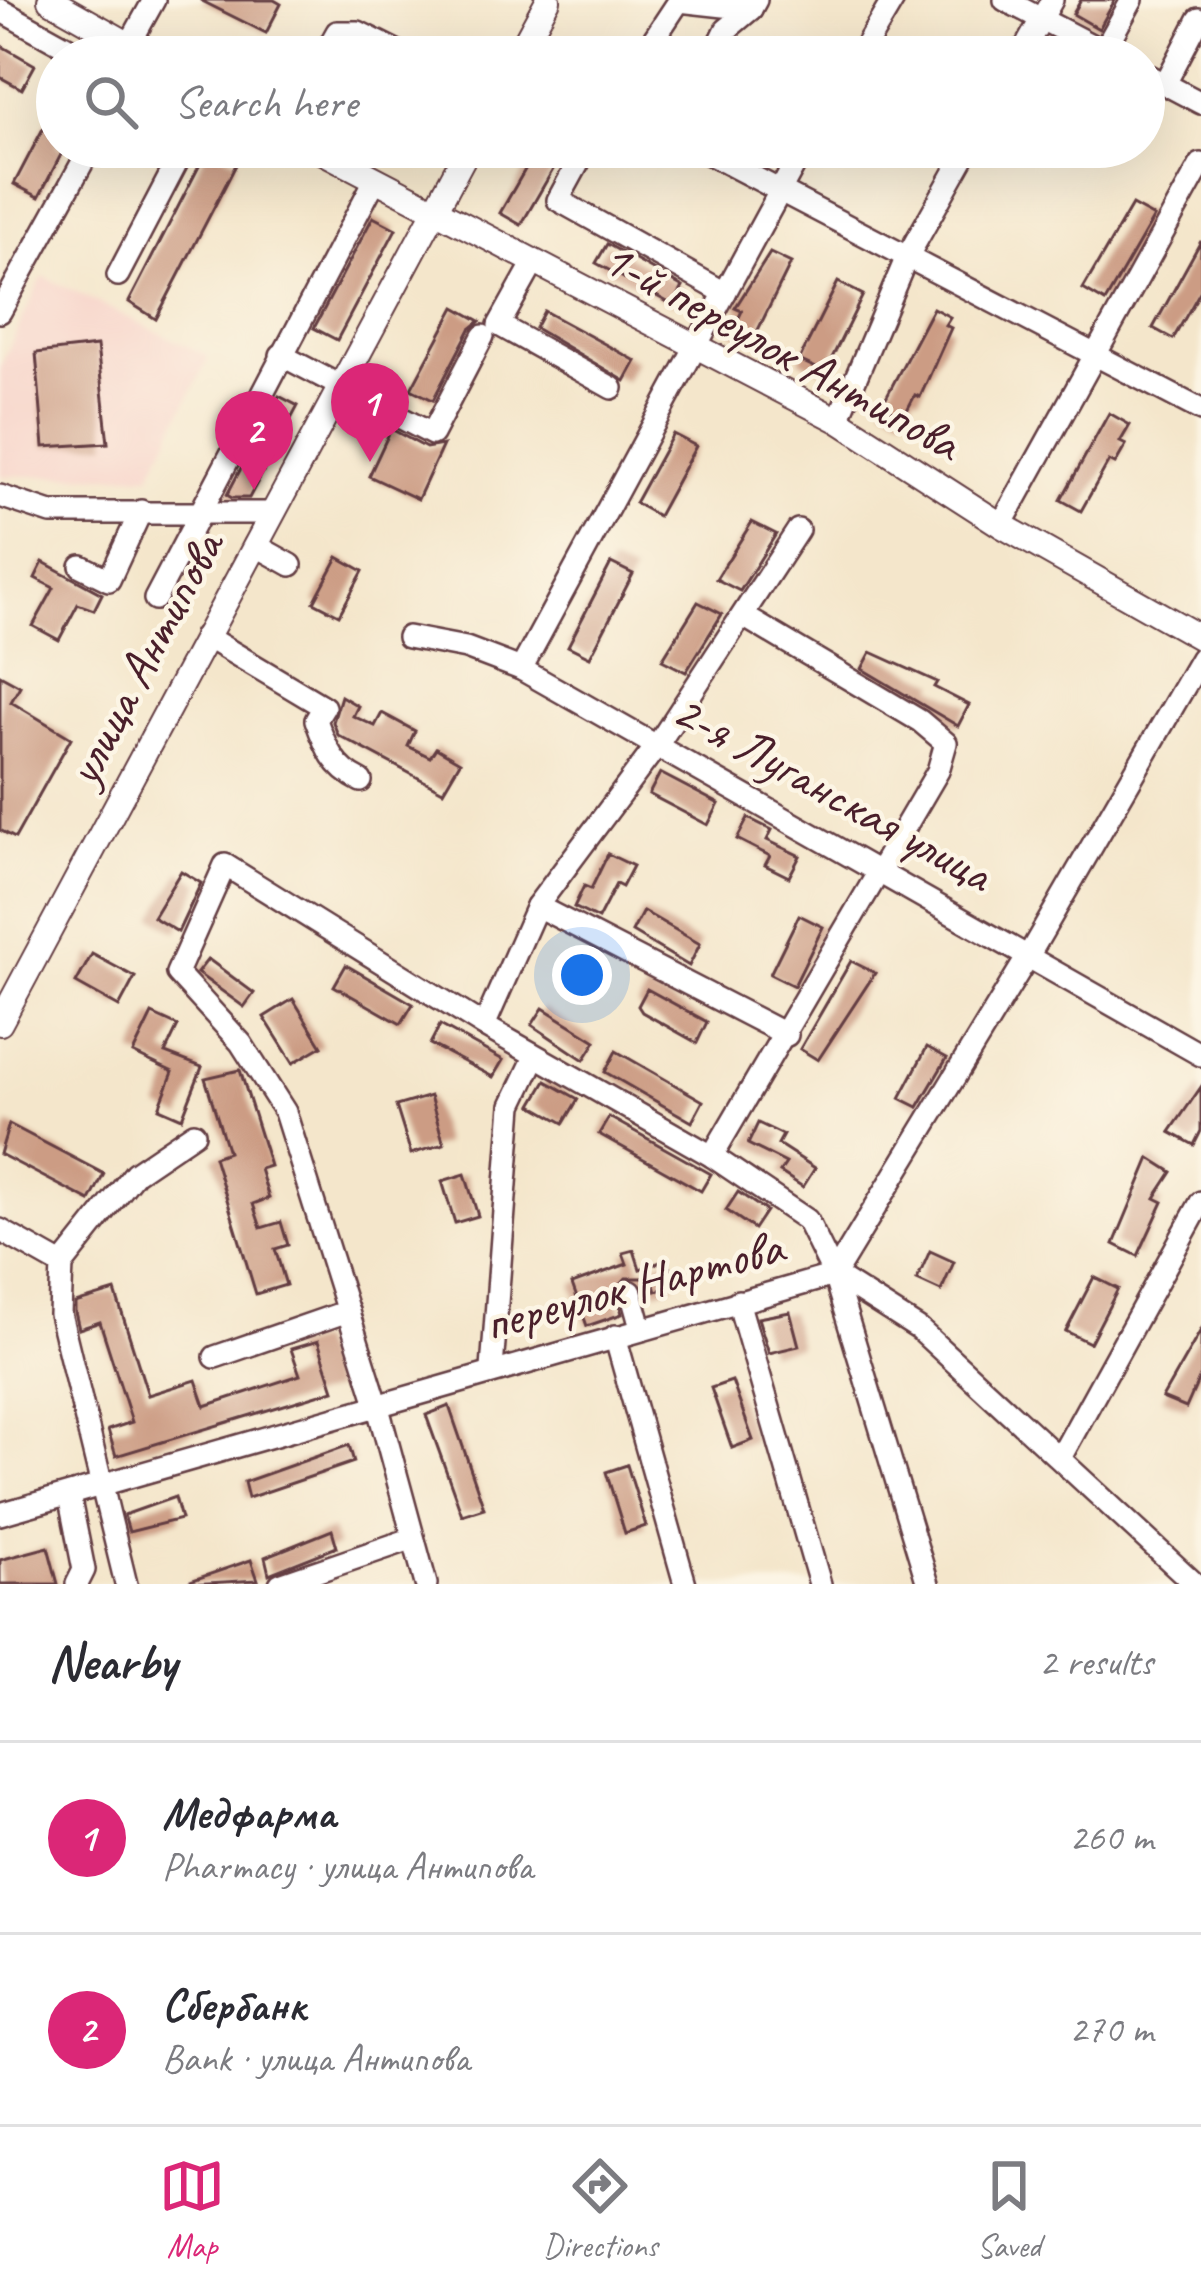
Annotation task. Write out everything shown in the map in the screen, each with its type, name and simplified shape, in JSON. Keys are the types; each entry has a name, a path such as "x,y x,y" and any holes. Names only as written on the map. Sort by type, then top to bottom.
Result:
{"main road":[{"path":"50,0 109,36"},
{"path":"528,36 548,0"},
{"name":"1-й переулок Антипова","path":"353,168 838,420 1001,525 1201,638"},
{"name":"улица Антипова","path":"0,1023 458,168"}],"street":[{"path":"142,36 154,0"},
{"path":"656,36 679,0 753,4"},
{"path":"872,36 893,0"},
{"path":"1004,0 1047,9 1084,36"},
{"path":"1116,36 1132,0"},
{"path":"724,36 753,4"},
{"path":"1032,36 1047,9"},
{"path":"0,10 47,36"},
{"path":"1165,64 1199,19"},
{"path":"336,36 338,32 366,36"},
{"path":"1165,84 1201,103"},
{"path":"1001,525 1201,164"},
{"path":"0,312 79,168"},
{"path":"118,275 174,168"},
{"path":"576,168 558,200 725,293"},
{"path":"738,168 906,259 1099,352 1201,410"},
{"path":"521,669 649,424 698,348 792,168"},
{"path":"838,420 906,259 957,168"},
{"path":"155,599 375,180"},
{"path":"533,264 500,325 612,388"},
{"path":"281,355 432,434 483,336"},
{"path":"0,496 51,513 272,513"},
{"path":"80,566 109,580 141,511"},
{"path":"484,1026 537,906 658,744 798,530"},
{"path":"255,545 291,565"},
{"path":"712,1156 938,770 946,743 920,721 745,617"},
{"path":"205,636 324,707 316,720 323,739 340,770 361,781"},
{"name":"2-я Луганская улица","path":"408,637 466,648 521,669 1030,953 1201,1055"},
{"path":"834,1275 1030,953 1201,658"},
{"path":"426,1584 410,1539 377,1404 285,1112 242,1043 177,973 225,865 535,1057 712,1156 807,1220 834,1275 928,1584"},
{"path":"537,906 787,1035"},
{"path":"492,1369 512,1105 535,1057"},
{"path":"126,1584 60,1314 62,1265 135,1173 194,1133"},
{"path":"1060,1458 1201,1202"},
{"path":"0,1229 62,1265"},
{"name":"переулок Нартова","path":"0,1514 492,1369 834,1275 920,1329 1199,1584"},
{"path":"631,1292 641,1328"},
{"path":"738,1301 820,1584"},
{"path":"214,1357 348,1311"},
{"path":"615,1336 685,1584"},
{"path":"69,1495 83,1570 77,1584"},
{"path":"280,1584 410,1539"}],"shaded area":[{"path":"43,276 209,357 150,475 0,476 0,367"}],"building":[{"path":"200,0 274,0 281,4 266,33"},
{"path":"1081,0 1115,0 1099,29 1073,14"},
{"path":"0,45 35,65 22,89 0,77"},
{"path":"36,142 36,168 54,168 39,197 14,184"},
{"path":"198,168 234,168 156,319 129,302"},
{"path":"526,168 554,168 521,225 500,213"},
{"path":"1132,205 1154,217 1105,302 1083,289"},
{"path":"373,217 396,229 337,340 314,328"},
{"path":"1201,241 1201,290 1173,339 1153,328"},
{"path":"607,244 683,287 673,305 596,263"},
{"path":"770,253 791,263 752,342 732,332 742,311 735,308"},
{"path":"838,282 863,295 825,372 799,360"},
{"path":"455,307 480,321 470,329 433,400 411,389"},
{"path":"933,308 950,317 945,325 951,328 920,397 915,395 904,416 882,405"},
{"path":"544,311 636,361 625,381 535,328"},
{"path":"97,346 108,443 44,447 36,353"},
{"path":"279,396 298,406 249,498 232,498 227,495"},
{"path":"1109,413 1130,425 1120,442 1126,445 1115,464 1109,461 1081,511 1061,500"},
{"path":"391,429 426,448 443,445 418,499 369,476"},
{"path":"673,434 696,446 658,516 635,503"},
{"path":"752,522 776,534 740,591 716,579"},
{"path":"338,557 363,571 339,615 314,602"},
{"path":"43,562 102,594 94,610 78,604 59,640 33,626 54,588 35,578"},
{"path":"611,563 633,574 590,657 568,646"},
{"path":"698,602 722,614 686,672 662,660"},
{"path":"871,652 937,682 934,687 969,705 958,726 862,669"},
{"path":"0,675 20,686 11,702 71,738 15,838 0,830"},
{"path":"341,696 358,706 353,716 375,726 382,713 415,731 408,746 430,757 436,748 460,762 443,791 338,735 333,722"},
{"path":"660,773 719,804 708,825 649,794"},
{"path":"748,818 772,830 767,840 800,856 789,877 765,865 770,856 737,839"},
{"path":"608,854 633,866 622,887 616,884 598,919 574,907 584,886 591,889"},
{"path":"181,871 201,883 178,932 153,917"},
{"path":"643,911 700,944 689,966 632,932"},
{"path":"799,915 823,927 794,986 770,974"},
{"path":"92,954 135,977 119,1007 76,983"},
{"path":"208,959 254,993 244,1007 197,973"},
{"path":"851,961 875,973 818,1060 800,1049"},
{"path":"346,965 413,1004 401,1024 334,986"},
{"path":"647,989 707,1022 697,1043 642,1012 638,1006"},
{"path":"293,999 322,1046 293,1063 264,1017"},
{"path":"543,1008 596,1041 584,1060 532,1025"},
{"path":"152,1014 178,1026 165,1053 202,1067 182,1118 159,1108 173,1072 133,1053"},
{"path":"440,1025 503,1060 493,1077 430,1044"},
{"path":"927,1047 947,1058 918,1107 900,1098"},
{"path":"616,1051 703,1101 692,1122 605,1072"},
{"path":"240,1070 270,1166 260,1169 269,1198 253,1204 261,1228 281,1222 288,1245 275,1249 286,1285 256,1294 214,1157 228,1152 205,1078"},
{"path":"546,1081 578,1099 564,1123 532,1105"},
{"path":"1201,1087 1201,1131 1194,1145 1170,1132"},
{"path":"430,1096 444,1144 411,1154 396,1106"},
{"path":"609,1117 711,1174 701,1191 599,1134"},
{"path":"758,1123 783,1135 778,1144 815,1168 803,1187 780,1172 786,1163 748,1144"},
{"path":"9,1124 104,1174 90,1201 0,1154"},
{"path":"1150,1158 1172,1172 1155,1198 1163,1202 1138,1256 1114,1244"},
{"path":"465,1174 478,1216 455,1223 442,1181"},
{"path":"738,1192 766,1211 754,1229 726,1210"},
{"path":"634,1250 640,1269 667,1260 675,1285 656,1291 652,1278 626,1278 616,1289 622,1314 587,1326 572,1284 627,1264 623,1253"},
{"path":"930,1251 954,1262 941,1291 917,1280"},
{"path":"1094,1277 1118,1289 1090,1343 1066,1331"},
{"path":"115,1291 148,1395 196,1380 205,1406 300,1375 291,1349 318,1341 334,1390 116,1456 108,1430 132,1422 100,1322 79,1329 75,1312 75,1303"},
{"path":"790,1312 799,1346 769,1353 758,1318"},
{"path":"1201,1330 1201,1374 1186,1408 1162,1398"},
{"path":"732,1381 753,1440 732,1448 711,1388"},
{"path":"449,1406 484,1508 462,1515 426,1415"},
{"path":"349,1445 354,1462 248,1498 244,1482"},
{"path":"627,1465 646,1526 625,1533 606,1472"},
{"path":"175,1497 181,1519 129,1532 124,1515"},
{"path":"332,1530 337,1547 269,1574 265,1557"},
{"path":"48,1547 58,1584 0,1584 0,1560"},
{"path":"251,1560 258,1580 190,1584 190,1581"}],"place":[{"name":"Медфарма","path":"370,462"},
{"name":"Сбербанк","path":"254,490"}]}
